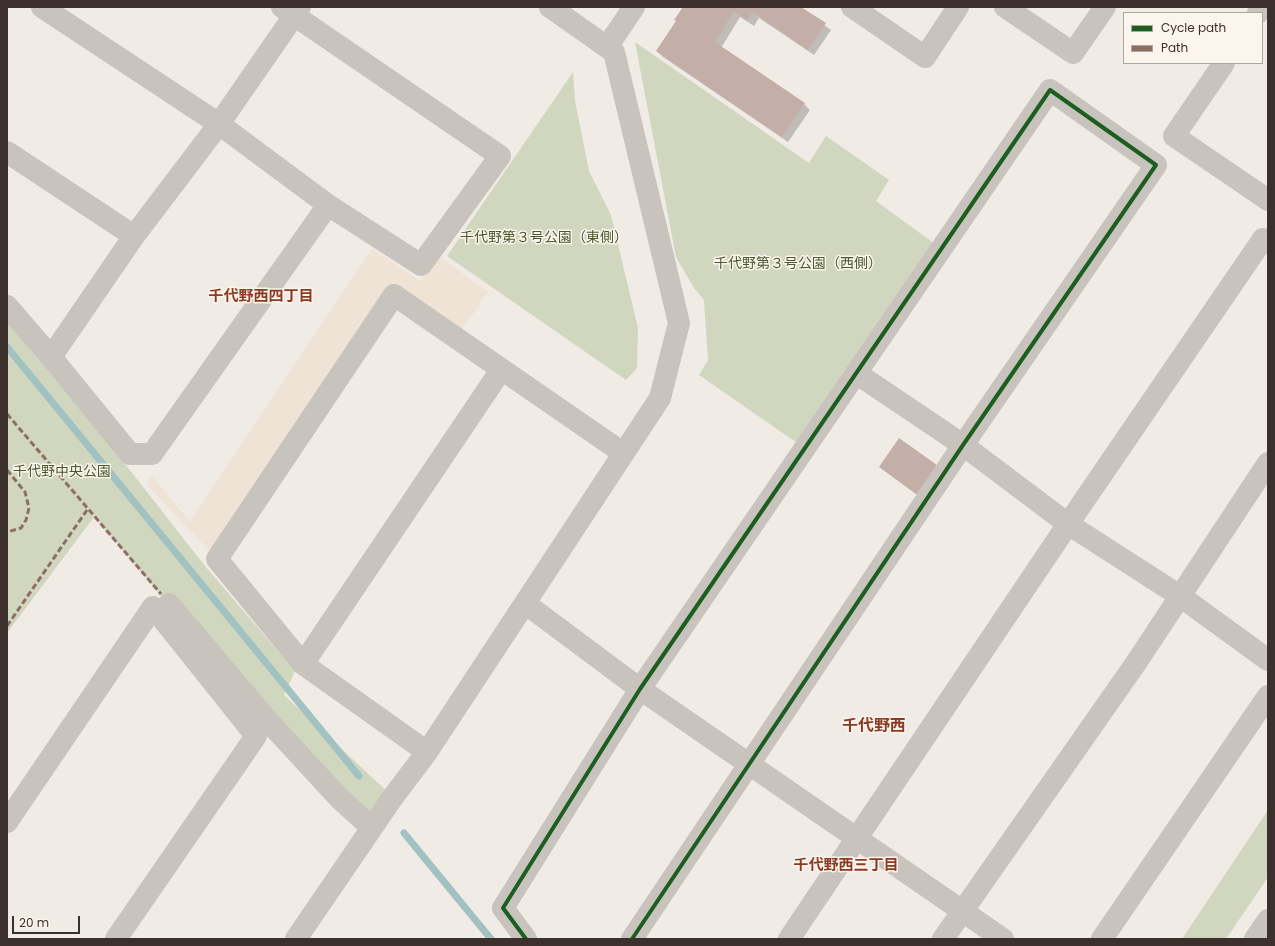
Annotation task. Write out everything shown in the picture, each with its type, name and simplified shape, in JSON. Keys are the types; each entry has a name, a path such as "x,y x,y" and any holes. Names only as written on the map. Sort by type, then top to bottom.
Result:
{"street":[{"path":"42,7 219,124 328,205 421,265 500,156 292,10 219,124 134,236 51,357"},
{"path":"296,939 372,828 427,752 526,604 660,398 679,323 614,52 550,7"},
{"path":"607,46 634,7"},
{"path":"852,7 925,57 958,7"},
{"path":"1005,7 1073,53 1105,7"},
{"path":"1223,64 1174,136 1268,200"},
{"path":"526,939 503,908 640,689 1050,90 1156,165 963,445 632,939"},
{"path":"7,152 134,236"},
{"path":"7,306 51,357 130,454 152,454 328,205"},
{"path":"789,939 1068,524 1263,239 1268,243"},
{"path":"427,752 304,664 217,559 394,295 623,453"},
{"path":"304,664 501,370"},
{"path":"856,373 963,445 1068,524 1180,596 1268,660"},
{"path":"943,939 1136,663 1268,463"},
{"path":"161,594 268,722 340,799 372,828"},
{"path":"526,604 640,689 856,840 1003,939"},
{"path":"7,822 154,607 256,736 116,939"},
{"path":"1102,939 1268,696"},
{"path":"1255,939 1268,920"}],"green space":[{"name":"千代野第３号公園（西側）","path":"635,42 809,163 826,136 889,180 876,201 935,244 800,445 699,375 708,360 704,300 694,288 676,257"},
{"name":"千代野第３号公園（東側）","path":"573,72 575,101 589,171 611,215 638,328 637,368 626,380 447,256"},
{"name":"千代野中央公園","path":"7,321 125,464 205,566 295,671 284,695 393,797 372,828 268,721 94,517 7,633"},
{"path":"1268,810 1268,877 1226,939 1182,939"}],"shaded area":[{"path":"372,249 420,281 440,257 488,292 456,338 395,295 217,559 147,485 152,476 190,522"}],"building":[{"path":"683,7 801,7 826,23 808,50 753,12 747,20 734,11 715,42 805,103 782,137 656,51 676,21 674,20"},
{"path":"899,438 937,465 916,494 879,467"}],"waterway":[{"path":"7,347 359,776"},
{"path":"404,833 491,939"}],"marked path":[{"path":"7,414 161,594"},
{"path":"7,470 25,492 29,508 26,520 21,528 7,532"},
{"path":"7,626 87,510"}],"cycle path":[{"path":"526,939 503,908 640,689 1050,90 1156,165 963,445 632,939"}],"district":[{"name":"千代野西四丁目","path":"261,297"},
{"name":"千代野西","path":"874,727"},
{"name":"千代野西三丁目","path":"846,866"}]}
